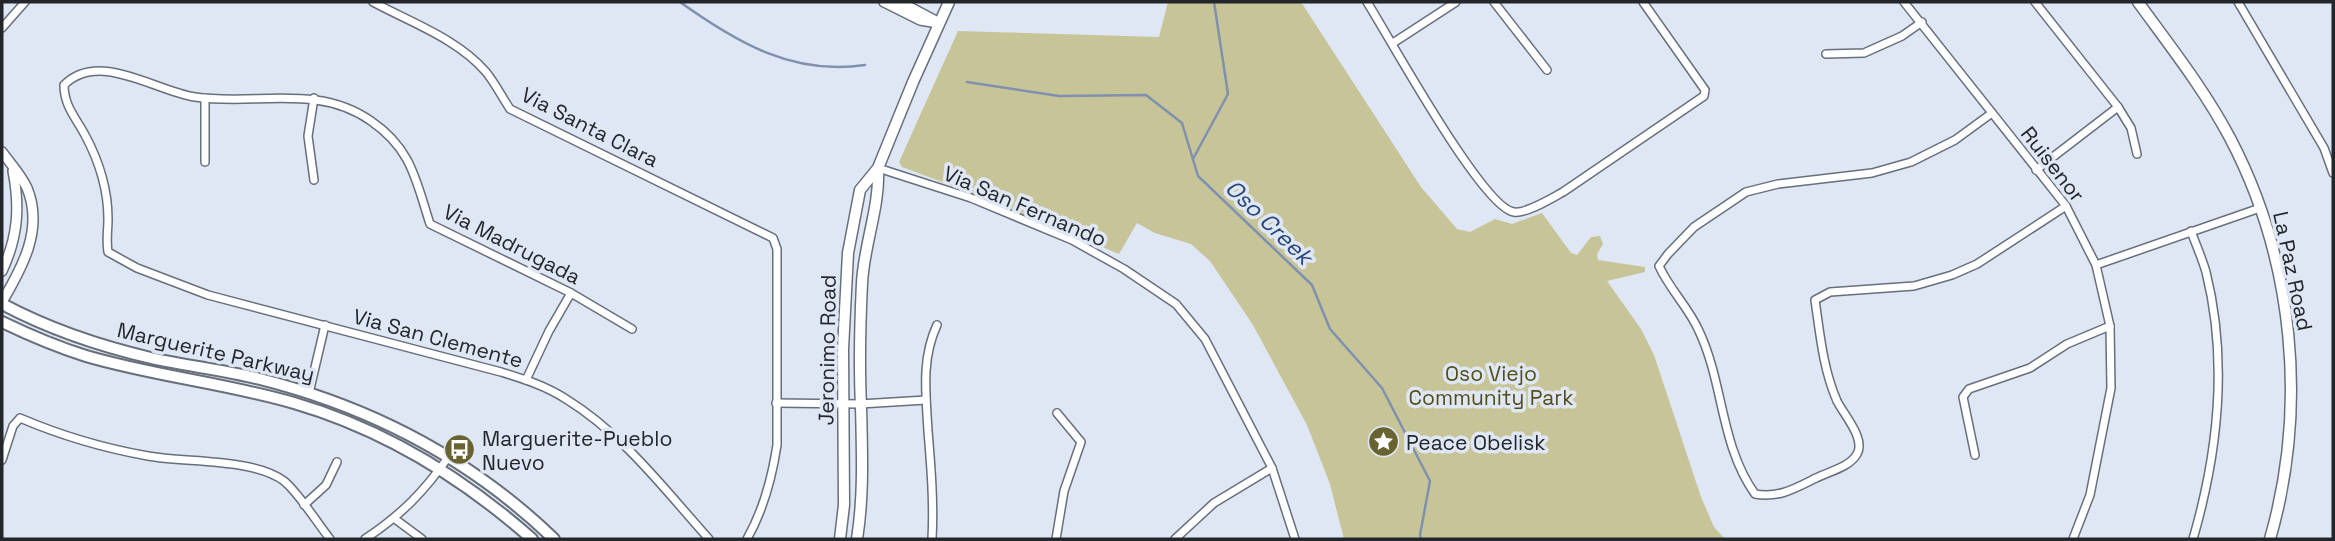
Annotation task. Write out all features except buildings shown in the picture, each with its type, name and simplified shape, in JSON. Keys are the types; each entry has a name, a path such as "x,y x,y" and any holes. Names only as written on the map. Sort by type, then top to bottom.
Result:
{"main road":[{"name":"Jeronimo Road","path":"840,539 844,505 843,349 848,253 860,190 878,168 949,2"},
{"name":"La Paz Road","path":"2138,2 2197,82 2214,110 2236,151 2260,208 2272,246 2282,292 2291,366 2288,448 2270,539"},
{"name":"Jeronimo Road","path":"857,539 862,508 862,281 865,249 880,192 878,168"},
{"name":"Marguerite Parkway","path":"2,303 37,321 104,346 257,378 347,406 449,456 529,515 554,539"},
{"name":"Marguerite Parkway","path":"2,322 84,355 266,396 343,420 388,440 440,469 499,509 532,539"},
{"path":"305,407 309,393"}],"street":[{"path":"2,28 24,2"},
{"name":"Via Santa Clara","path":"373,2 454,45 486,72 510,109 773,238 777,249 776,403"},
{"path":"884,2 920,20 939,23"},
{"path":"900,2 939,23"},
{"path":"1367,2 1457,152 1503,208 1515,213 1563,192 1702,99 1706,93 1643,2"},
{"path":"1393,43 1457,2"},
{"path":"1493,2 1548,70"},
{"name":"Ruisenor","path":"1904,2 2067,206 2096,265 2110,326 2111,388 2090,495 2073,539"},
{"path":"2035,2 2118,107 2131,128 2137,154"},
{"path":"2238,2 2324,148 2333,173"},
{"path":"1826,54 1864,53 1902,36 1922,22"},
{"name":"Via Madrugada","path":"108,252 105,185 85,135 64,98 64,85 72,77 87,72 116,72 182,94 205,98 314,98 354,111 371,120 400,146 419,182 430,224 571,293 632,330"},
{"path":"205,98 205,162"},
{"path":"314,98 308,136 314,180"},
{"path":"2036,170 2118,107"},
{"path":"1992,113 1955,140 1911,162 1872,173 1778,184 1746,192 1694,227 1659,267 1666,282 1699,330 1711,364 1731,447 1746,481 1755,494 1770,497 1792,490 1849,462 1858,453 1860,440 1837,400 1826,369 1815,300 1830,292 1914,286 1952,275 1977,264 2067,206"},
{"path":"2,152 26,187 32,205 33,229 22,266 2,303"},
{"path":"2,271 14,243 18,214 12,166"},
{"name":"Via San Fernando","path":"878,168 971,198 1072,240 1124,269 1176,304 1205,339 1272,468 1295,539"},
{"path":"2096,265 2260,208"},
{"path":"2191,231 2205,271 2214,318 2219,407 2207,494 2193,539"},
{"name":"Via San Clemente","path":"108,252 137,268 208,295 526,380 566,399 591,416 627,449 709,539"},
{"path":"526,380 571,293"},
{"path":"932,539 932,486 926,400 927,352 937,325"},
{"path":"309,393 325,326"},
{"path":"1975,455 1963,397 1969,389 2030,368 2067,344 2110,326"},
{"path":"747,539 773,475 777,444 776,403 860,404 926,400"},
{"path":"1056,539 1064,491 1082,442 1057,413"},
{"path":"2,460 13,426 20,418 96,446 150,457 247,467 270,473 286,482 331,539"},
{"path":"365,539 396,519 417,498 449,456"},
{"path":"304,505 326,485 337,462"},
{"path":"1175,539 1214,503 1272,468"},
{"path":"396,519 422,539"}],"green space":[{"name":"Oso Viejo Community Park","path":"1168,2 1301,2 1421,187 1457,229 1470,232 1495,219 1512,224 1542,213 1571,253 1577,255 1591,237 1600,236 1603,244 1597,254 1598,260 1645,267 1645,272 1607,281 1641,329 1654,355 1701,497 1714,527 1725,539 1344,539 1330,484 1307,425 1253,325 1210,261 1191,244 1155,233 1137,223 1119,254 902,167 899,162 958,31 1159,37"}],"waterway":[{"name":"Oso Creek","path":"680,2 722,30 766,53 814,65 865,65"},
{"path":"1193,159 1228,94 1214,2"},
{"name":"Oso Creek","path":"967,82 1059,96 1146,95 1182,123 1198,176 1312,285 1330,329 1382,388 1430,481 1421,539"}],"place":[{"name":"Peace Obelisk","path":"1383,442"},
{"name":"Marguerite-Pueblo Nuevo","path":"459,450"}]}
